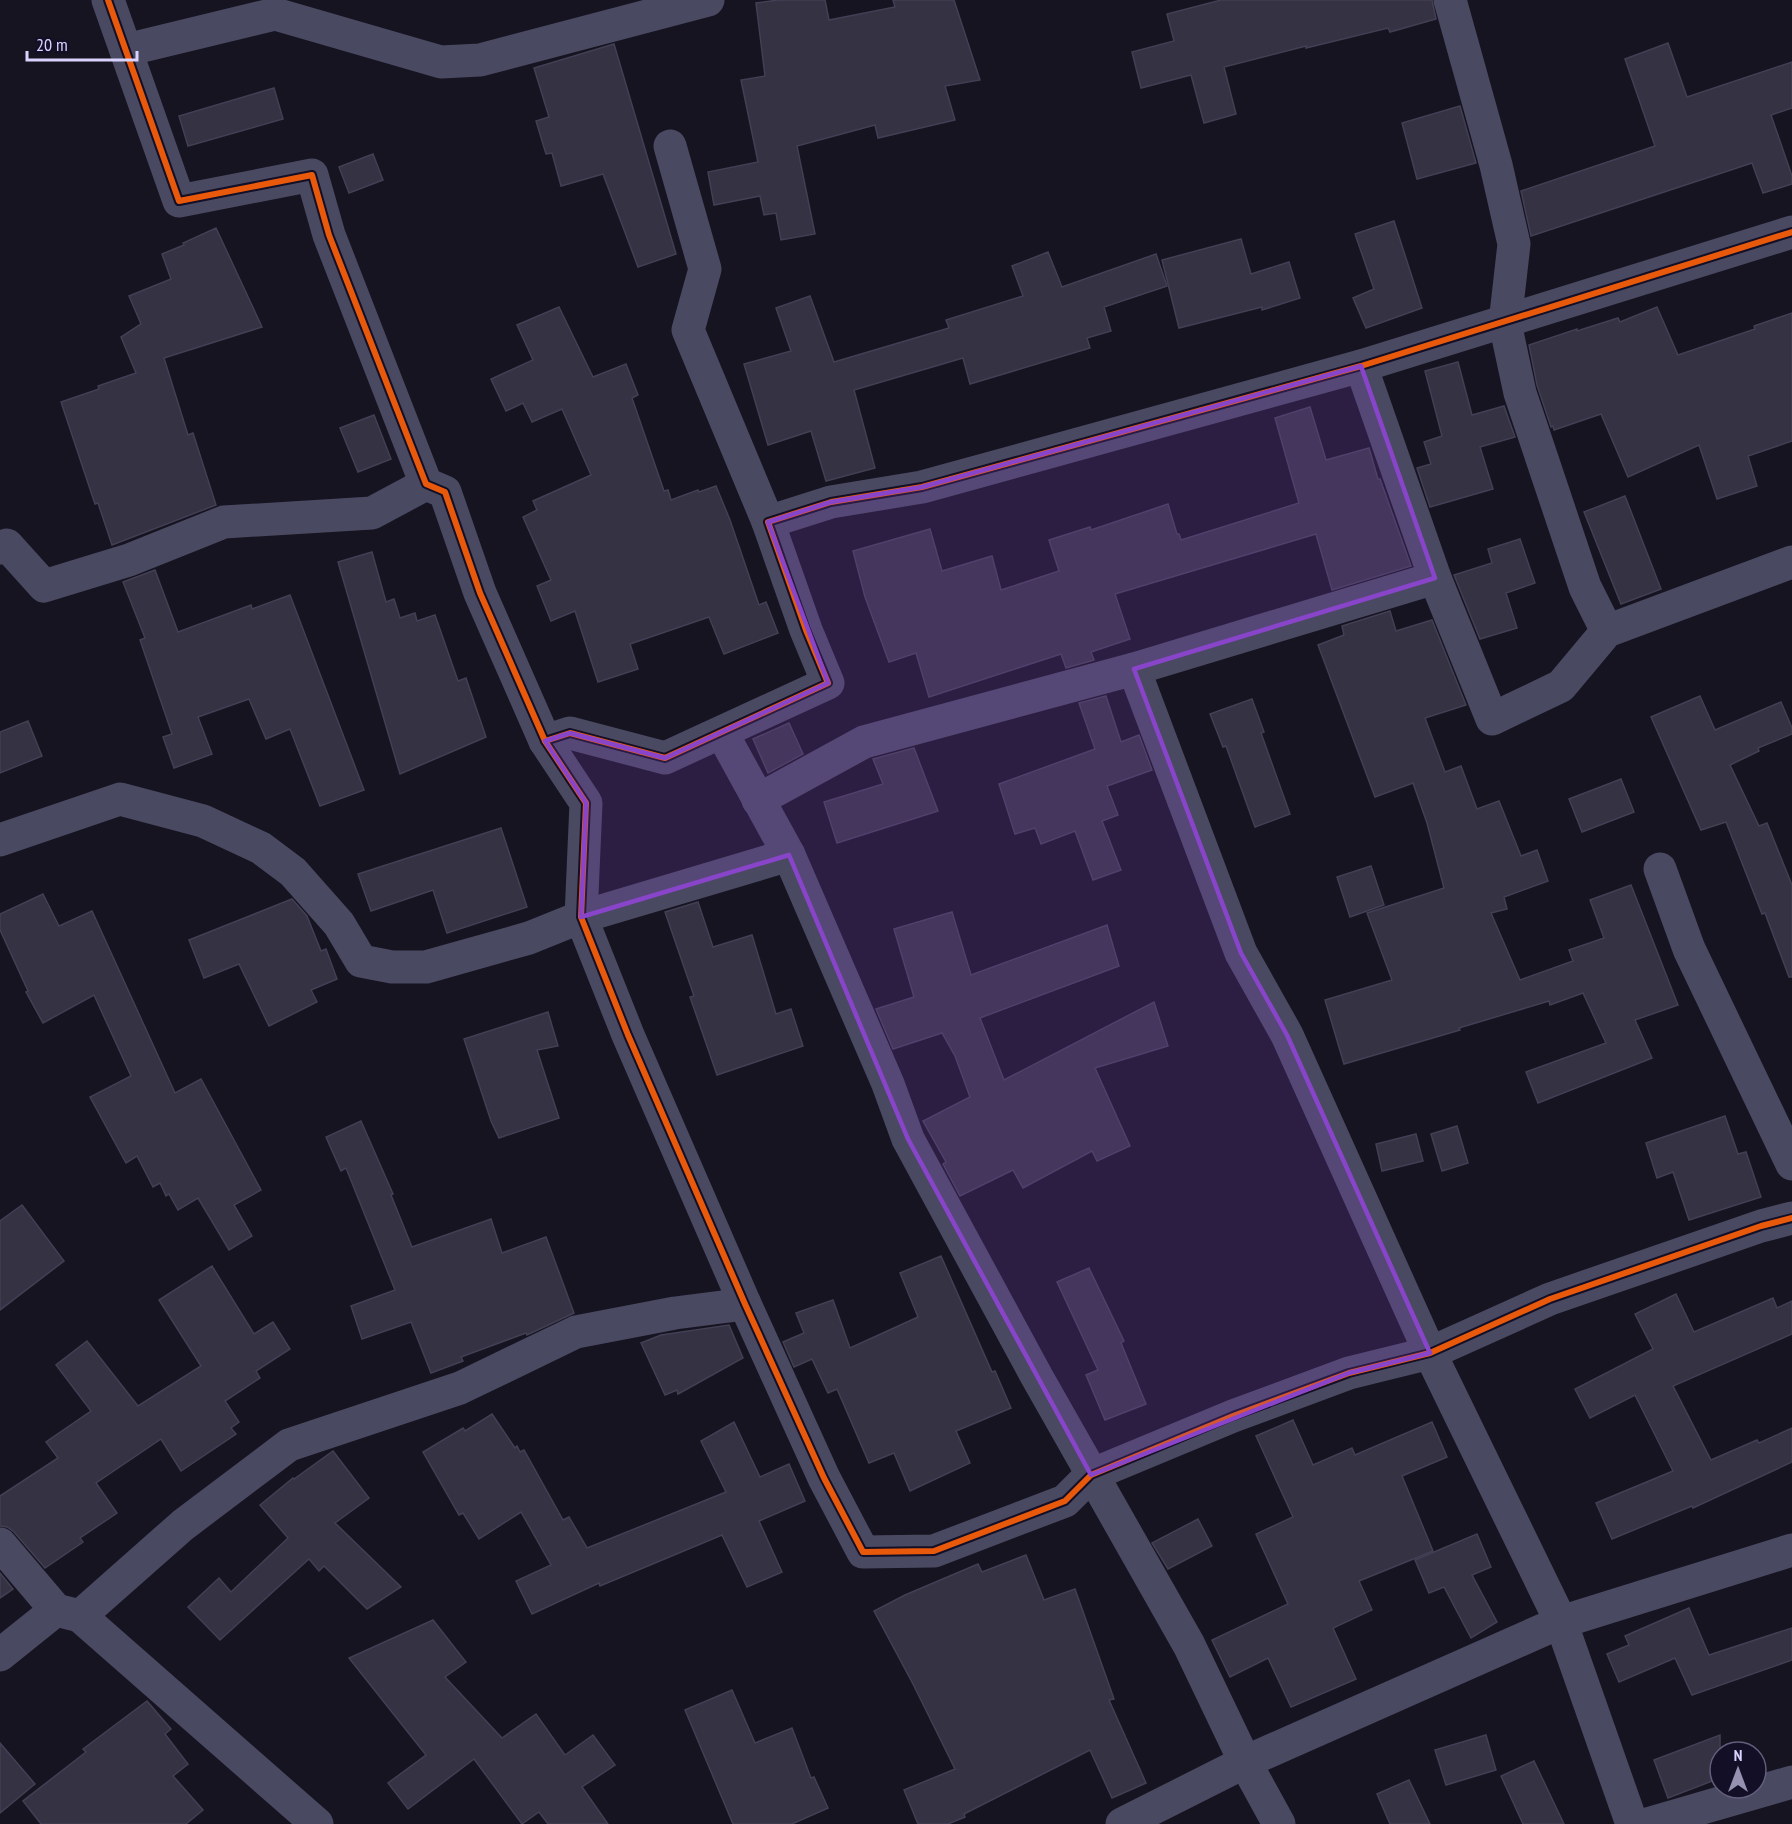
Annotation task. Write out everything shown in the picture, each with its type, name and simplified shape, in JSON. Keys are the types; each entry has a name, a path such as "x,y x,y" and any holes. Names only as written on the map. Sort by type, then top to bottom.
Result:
{"street":[{"path":"108,0 179,201 312,175 329,236 426,484 445,492 480,593 545,741 586,803 581,917 628,1035 745,1304 824,1478 863,1552 934,1551 1065,1501 1091,1475 1233,1416 1348,1373 1430,1353 1550,1299 1750,1230 1792,1218"},
{"path":"126,50 275,14 441,63 480,60 708,0"},
{"path":"1450,0 1496,165 1514,244 1505,323 1520,393 1585,587 1607,632"},
{"path":"545,741 570,733 664,758 828,683 806,630 768,522 688,330 705,269 670,146"},
{"path":"768,522 831,502 922,487 1361,366 1505,323 1644,276 1792,232"},
{"path":"1361,366 1435,578 1492,719 1561,686 1607,632 1792,562"},
{"path":"0,548 7,545 44,586 129,560 224,522 372,513 426,484"},
{"path":"758,800 864,742 1134,669 1435,578"},
{"path":"1134,669 1241,953 1287,1035 1430,1353 1561,1622 1632,1824"},
{"path":"722,733 789,855 888,1083 908,1139 1091,1475 1189,1645 1245,1762 1280,1824"},
{"path":"0,840 120,799 203,821 261,848 293,872 339,924 361,961 392,967 426,967 529,938 581,917 789,855"},
{"path":"1660,869 1689,949 1792,1164"},
{"path":"0,1655 68,1613 289,1444 460,1389 576,1332 675,1312 745,1304"},
{"path":"0,1544 68,1613 317,1824"},
{"path":"1122,1824 1245,1762 1561,1622 1792,1551"},
{"path":"1647,1824 1792,1782"}],"highlighted area":[{"path":"1361,366 1435,578 1134,669 1241,953 1287,1035 1430,1353 1349,1373 1091,1475 908,1139 789,855 581,917 586,803 545,741 570,733 665,758 828,683 768,522 831,502 922,487"}],"building":[{"path":"778,0 825,0 829,20 895,7 893,0 954,0 980,80 945,86 955,120 878,138 875,125 797,146 815,234 781,240 776,213 764,215 760,196 714,205 708,172 758,162 741,80 765,76 756,3"},
{"path":"1221,0 1432,0 1436,19 1390,32 1388,28 1224,67 1236,114 1204,123 1191,75 1141,88 1132,52 1174,41 1167,14"},
{"path":"1668,43 1687,97 1792,62 1792,108 1771,115 1792,176 1792,184 1763,193 1752,163 1531,236 1521,191 1655,146 1625,59"},
{"path":"614,44 676,254 638,267 603,174 561,186 552,153 546,154 536,121 549,117 534,68"},
{"path":"274,88 283,119 188,146 179,116"},
{"path":"1460,106 1476,163 1417,179 1402,123"},
{"path":"373,154 383,180 349,193 339,167"},
{"path":"1394,221 1422,308 1366,328 1353,298 1374,289 1355,234"},
{"path":"216,228 262,327 164,358 188,435 193,433 216,505 112,545 98,503 95,504 61,402 136,373 121,337 141,324 129,296 171,279 162,254"},
{"path":"1241,239 1251,274 1289,262 1300,298 1262,310 1262,307 1179,328 1162,260"},
{"path":"1048,252 1062,287 1156,254 1167,286 1104,307 1111,331 1087,338 1090,348 970,384 963,358 854,390 875,468 826,481 811,431 768,445 744,364 791,351 776,308 810,296 834,362 949,328 946,320 1023,296 1012,266"},
{"path":"559,307 593,377 626,364 638,395 632,398 664,491 668,490 671,500 716,486 759,605 766,602 778,633 724,654 709,617 630,644 638,669 598,682 575,611 551,621 537,586 551,580 523,517 537,510 533,501 591,475 562,409 532,422 523,403 506,411 491,379 533,360 517,325"},
{"path":"1657,307 1678,355 1755,329 1754,326 1792,313 1792,441 1748,456 1757,486 1717,499 1699,445 1628,477 1601,414 1554,430 1553,426 1551,427 1537,385 1529,345 1618,318 1620,322"},
{"path":"1458,362 1472,415 1504,406 1515,437 1480,447 1493,489 1430,507 1417,468 1431,464 1424,442 1442,436 1425,371"},
{"path":"1310,407 1326,460 1369,448 1378,479 1380,479 1411,566 1332,590 1316,534 1115,594 1130,639 1091,652 1094,660 1066,668 1061,654 929,697 916,653 889,662 865,597 853,551 930,529 942,571 992,556 1001,590 1059,571 1049,540 1090,527 1091,530 1168,504 1181,540 1299,503 1275,418"},
{"path":"374,415 391,459 358,472 340,428"},
{"path":"1625,496 1661,589 1621,604 1584,512"},
{"path":"1520,539 1535,583 1506,593 1517,628 1480,639 1454,575 1492,563 1488,549"},
{"path":"372,552 386,602 394,599 400,618 415,613 417,621 435,615 458,681 466,678 486,737 400,774 338,562"},
{"path":"155,570 178,632 251,605 252,609 290,595 364,790 320,806 290,729 266,739 249,699 198,717 212,754 174,768 163,737 172,734 140,640 145,638 123,582"},
{"path":"1390,611 1396,631 1432,620 1466,705 1425,718 1445,772 1461,766 1477,809 1499,801 1521,856 1537,850 1548,881 1504,897 1507,909 1491,913 1520,980 1573,961 1569,950 1604,938 1590,900 1631,885 1678,1005 1635,1020 1652,1058 1538,1103 1526,1072 1606,1043 1583,993 1550,1005 1549,1001 1344,1064 1325,1000 1392,980 1367,913 1444,888 1427,823 1413,783 1375,797 1318,645 1344,635 1342,626"},
{"path":"1106,696 1121,742 1139,735 1152,770 1107,786 1118,815 1102,821 1121,870 1093,880 1075,831 1041,844 1035,828 1015,834 999,784 1095,749 1079,703"},
{"path":"1700,696 1715,730 1781,702 1792,728 1792,734 1758,748 1759,751 1730,765 1759,826 1767,823 1792,885 1792,977 1789,977 1765,913 1762,914 1726,822 1701,830 1651,717"},
{"path":"1252,699 1264,732 1261,733 1290,814 1255,827 1226,746 1223,747 1210,714"},
{"path":"28,721 42,756 0,773 0,732"},
{"path":"789,723 803,754 768,773 753,739"},
{"path":"914,748 938,811 837,843 824,802 883,784 873,759"},
{"path":"1621,779 1634,812 1582,832 1569,799"},
{"path":"501,828 527,907 447,933 433,890 371,911 358,874"},
{"path":"1371,866 1384,905 1350,917 1337,877"},
{"path":"43,894 59,926 92,911 175,1093 201,1079 261,1190 234,1205 252,1236 229,1250 198,1198 178,1210 169,1194 166,1196 160,1183 153,1187 137,1156 126,1163 90,1097 131,1076 94,995 43,1023 26,992 28,991 0,930 0,914"},
{"path":"292,899 307,916 321,951 326,949 337,979 311,990 317,1002 269,1026 239,964 204,978 189,940"},
{"path":"698,902 713,947 752,935 776,1014 791,1009 803,1046 717,1075 690,997 694,996 665,912"},
{"path":"952,912 971,975 1107,925 1119,966 980,1018 1004,1080 1154,1002 1168,1046 1095,1068 1130,1146 1097,1161 1092,1151 1023,1188 1013,1170 960,1196 943,1164 946,1162 923,1121 970,1097 955,1056 942,1033 893,1049 876,1009 914,997 894,929"},
{"path":"548,1012 558,1046 537,1050 559,1118 499,1138 491,1121 464,1039"},
{"path":"1725,1116 1738,1154 1746,1152 1761,1197 1689,1220 1673,1172 1657,1178 1646,1143"},
{"path":"361,1121 393,1194 391,1195 412,1247 491,1219 502,1253 546,1237 574,1313 527,1335 526,1333 461,1357 463,1361 431,1373 411,1322 362,1339 351,1306 395,1290 346,1168 341,1171 326,1137"},
{"path":"1457,1126 1468,1163 1442,1171 1431,1134"},
{"path":"1416,1134 1423,1161 1382,1171 1376,1144"},
{"path":"22,1205 64,1261 0,1310 0,1221"},
{"path":"941,1256 992,1372 995,1371 1011,1408 956,1431 970,1463 910,1491 894,1453 869,1463 837,1389 828,1393 812,1359 794,1367 783,1342 804,1333 796,1313 833,1300 850,1348 918,1317 900,1273"},
{"path":"212,1266 254,1334 273,1322 290,1349 256,1371 260,1378 225,1401 239,1422 231,1428 236,1434 181,1471 161,1439 96,1483 117,1513 80,1538 83,1542 45,1568 14,1532 7,1527 0,1526 0,1496 58,1458 46,1442 91,1411 56,1365 87,1341 138,1406 201,1366 159,1300"},
{"path":"1089,1268 1124,1341 1121,1343 1146,1404 1105,1420 1086,1375 1098,1370 1057,1282"},
{"path":"1676,1294 1694,1332 1773,1298 1777,1308 1792,1301 1792,1334 1673,1386 1711,1460 1757,1440 1759,1443 1792,1428 1792,1462 1693,1508 1692,1506 1612,1539 1596,1503 1673,1471 1635,1395 1590,1418 1575,1389 1653,1349 1635,1314"},
{"path":"729,1325 743,1358 678,1394 677,1390 665,1395 641,1343 661,1335"},
{"path":"492,1414 515,1448 517,1446 520,1452 524,1450 563,1520 569,1517 587,1548 726,1492 701,1441 734,1422 760,1477 789,1464 805,1501 759,1521 782,1572 747,1587 722,1535 600,1586 599,1583 532,1614 516,1581 551,1565 521,1512 479,1539 463,1513 459,1515 423,1452 463,1428 465,1431"},
{"path":"1293,1420 1313,1465 1352,1448 1355,1455 1432,1422 1447,1457 1402,1476 1433,1551 1359,1581 1372,1610 1333,1628 1356,1679 1291,1707 1268,1658 1230,1677 1212,1640 1288,1604 1256,1534 1293,1517 1256,1436"},
{"path":"333,1451 369,1498 335,1523 401,1587 367,1609 324,1566 319,1571 309,1559 220,1640 188,1607 219,1578 231,1592 288,1538 260,1505 293,1478"},
{"path":"1198,1519 1212,1546 1168,1569 1152,1543"},
{"path":"1477,1534 1491,1567 1472,1575 1497,1622 1471,1638 1444,1587 1429,1593 1415,1560"},
{"path":"1026,1555 1044,1600 1075,1589 1114,1699 1109,1700 1146,1783 1112,1798 1090,1750 964,1814 965,1817 948,1824 918,1824 904,1790 955,1769 874,1611 905,1595 978,1564 982,1572"},
{"path":"0,1573 13,1589 0,1598"},
{"path":"1689,1608 1709,1655 1792,1628 1792,1660 1692,1695 1675,1658 1619,1682 1607,1654 1629,1645 1625,1636"},
{"path":"433,1620 466,1662 445,1677 502,1738 536,1714 565,1755 593,1735 615,1765 582,1787 608,1824 548,1824 539,1812 522,1824 474,1759 408,1809 388,1783 426,1755 349,1658"},
{"path":"732,1690 755,1743 792,1728 811,1778 814,1777 828,1808 792,1824 733,1824 685,1710"},
{"path":"147,1701 171,1729 165,1734 188,1764 173,1776 203,1810 186,1824 41,1824 23,1801 86,1752 83,1749"},
{"path":"1486,1735 1496,1770 1446,1785 1435,1750"},
{"path":"1720,1735 1720,1740 1708,1740 1708,1783 1668,1798 1654,1760"},
{"path":"0,1743 35,1784 0,1813"},
{"path":"1534,1761 1564,1824 1523,1824 1501,1776"},
{"path":"1409,1780 1430,1824 1390,1824 1377,1794"}],"cycle path":[{"path":"108,0 179,201 312,175 329,235 426,484 445,492 480,593 545,741 586,803 581,917 628,1035 745,1304 824,1478 863,1552 934,1551 1065,1501 1091,1475 1233,1416 1349,1373 1430,1353 1550,1299 1761,1226 1792,1218"},
{"path":"545,741 570,733 665,758 828,683 806,630 768,522 831,502 922,487 1361,366 1792,232"}]}
